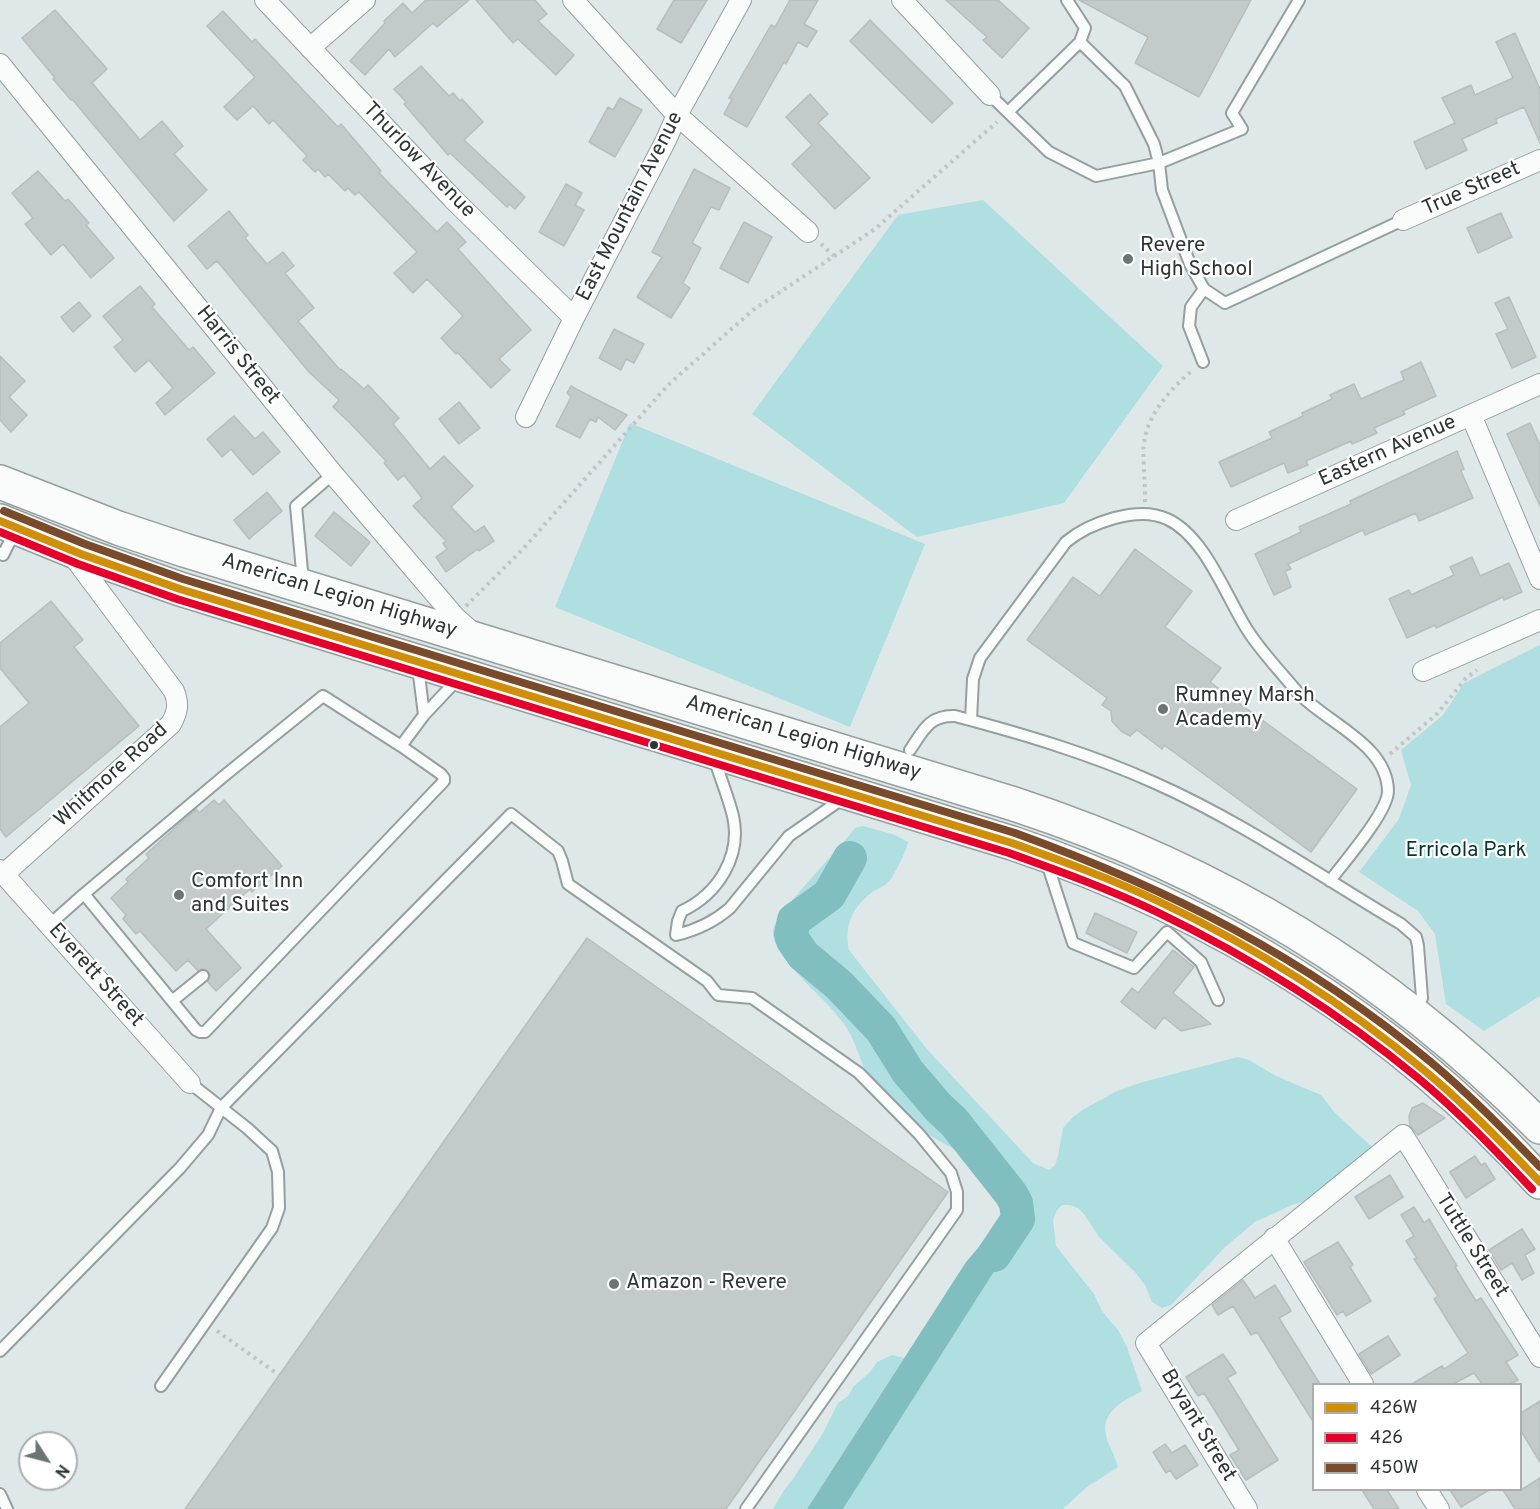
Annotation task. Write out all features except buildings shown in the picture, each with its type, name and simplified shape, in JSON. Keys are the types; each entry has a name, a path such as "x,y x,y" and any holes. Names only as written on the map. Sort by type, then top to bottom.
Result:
{"highway":[{"name":"American Legion Highway","path":"0,482 150,539 1014,804 1112,839 1176,866 1268,914 1329,952 1414,1013 1477,1066 1540,1127"},
{"name":"American Legion Highway","path":"5,534 69,549 180,589 1044,854 1109,878 1233,938 1294,974 1359,1019 1432,1076 1540,1182"}],"street":[{"name":"Thurlow Avenue","path":"265,0 453,199 574,318"},
{"path":"310,48 365,0"},
{"path":"573,0 677,115 807,232"},
{"name":"East Mountain Avenue","path":"526,417 677,115 741,0"},
{"path":"902,0 990,95"},
{"name":"Harris Street","path":"0,64 333,474 455,617 482,641"},
{"name":"True Street","path":"1403,220 1540,160"},
{"name":"Eastern Avenue","path":"1236,520 1540,384"},
{"path":"1471,415 1540,579"},
{"name":"Whitmore Road","path":"2,872 171,724 177,713 178,702 174,691 69,549"},
{"path":"1423,671 1540,620"},
{"name":"Everett Street","path":"2,872 190,1083"},
{"name":"Tuttle Street","path":"1274,1238 1403,1135 1540,1358"},
{"path":"1274,1238 1362,1383"},
{"name":"Bryant Street","path":"1247,1509 1146,1343 1274,1238"},
{"path":"1428,1491 1439,1509"}],"lane":[{"path":"1008,112 1080,42 1085,28 1067,0"},
{"path":"990,95 1049,152 1096,176 1159,163 1242,129 1232,113 1299,0"},
{"path":"1080,42 1125,86 1154,144 1162,190 1190,264 1204,289 1225,303 1403,220"},
{"path":"1203,362 1189,326 1191,307 1204,289"},
{"path":"303,587 296,506 333,474"},
{"path":"971,720 973,679 980,658 1058,551 1085,529 1114,519 1130,515 1165,517 1184,529 1204,551 1250,634 1296,691 1368,748 1380,762 1385,773 1388,790 1384,807 1330,881"},
{"path":"417,662 424,715"},
{"path":"401,746 424,715 461,676"},
{"path":"49,925 84,894 323,696 401,746 444,778 444,781 205,1032 200,1032 172,1001 84,894"},
{"path":"910,750 924,729 934,720 943,716 955,716 1086,755 1155,783 1219,816 1401,924 1416,938 1421,965 1422,999 1414,1013"},
{"path":"665,952 676,935 682,910 693,906 717,884 727,870 732,856 735,840 733,816 712,752"},
{"path":"676,935 694,930 722,916 789,836 849,794"},
{"path":"0,1351 180,1168 208,1135 221,1108 511,814 558,851 568,884 707,981 718,995 752,998 859,1073 919,1134 951,1173 957,1192 957,1210 746,1509"},
{"path":"1044,854 1073,943 1134,968 1167,932 1202,962 1218,1000"},
{"path":"172,1001 203,976"},
{"path":"161,1386 272,1228 279,1208 278,1172 272,1151 190,1083"},
{"path":"0,1494 7,1509"}],"path":[{"path":"455,617 523,549 668,385 753,310 875,229 1008,112"},
{"path":"1144,515 1145,438 1149,425 1169,394 1184,377 1203,362"},
{"path":"1380,762 1438,713 1466,678 1479,668"},
{"path":"206,1323 279,1375"}],"green space":[{"path":"983,200 1163,366 1064,503 917,537 752,414 898,215"},
{"path":"630,423 925,544 850,727 555,607"},
{"name":"Erricola Park","path":"1540,645 1540,996 1484,1031 1446,1004 1435,934 1418,911 1359,872 1399,819 1411,785 1401,750 1443,715 1464,683"},
{"path":"863,826 895,835 908,842 890,880 864,899 854,911 849,925 849,950 926,1048 1033,1163 1049,1170 1055,1165 1063,1128 1084,1109 1115,1092 1139,1083 1238,1057 1249,1060 1276,1076 1321,1095 1335,1113 1373,1148 1309,1200 1255,1222 1225,1247 1171,1305 1162,1308 1152,1302 1145,1285 1135,1272 1099,1237 1078,1208 1062,1205 1057,1210 1053,1220 1056,1246 1094,1294 1102,1311 1118,1330 1127,1347 1142,1391 1116,1407 1107,1420 1105,1428 1107,1438 1118,1467 1087,1487 1063,1509 843,1509 995,1270 1013,1253 1015,1244 1026,1236 1020,1218 1003,1213 1001,1196 982,1169 910,1121 880,1092 867,1074 844,1024 781,954 773,937 777,922 796,896 855,828"},
{"path":"892,1355 904,1358 807,1509 773,1509 823,1433 838,1403 848,1396 854,1386 870,1372 877,1362"}],"shaded area":[{"path":"1003,1213 1020,1218 1025,1222 1026,1235 1015,1244 1013,1253 1008,1259 995,1270 843,1509 807,1509 966,1262 991,1233"}],"waterway":[{"path":"850,858 829,895 794,920 791,934 793,940 803,955 839,985 881,1029 908,1072 954,1122 1011,1194 1016,1203 1018,1219 994,1255"}],"transit line":[{"name":"450W","path":"4,511 85,544 183,579 1015,833 1127,878 1234,929 1335,990 1432,1063 1474,1100 1540,1167"},
{"name":"426W","path":"0,521 81,554 180,589 1012,843 1124,886 1230,938 1331,1000 1395,1046 1455,1097 1540,1182"},
{"name":"426","path":"0,532 78,564 177,599 1009,853 1121,896 1192,929 1325,1008 1388,1054 1448,1104 1532,1189"}],"place":[{"name":"Revere High School","path":"1128,259"},
{"name":"Rumney Marsh Academy","path":"1163,709"},
{"name":"Comfort Inn and Suites","path":"179,895"},
{"name":"Amazon - Revere","path":"614,1284"}]}
